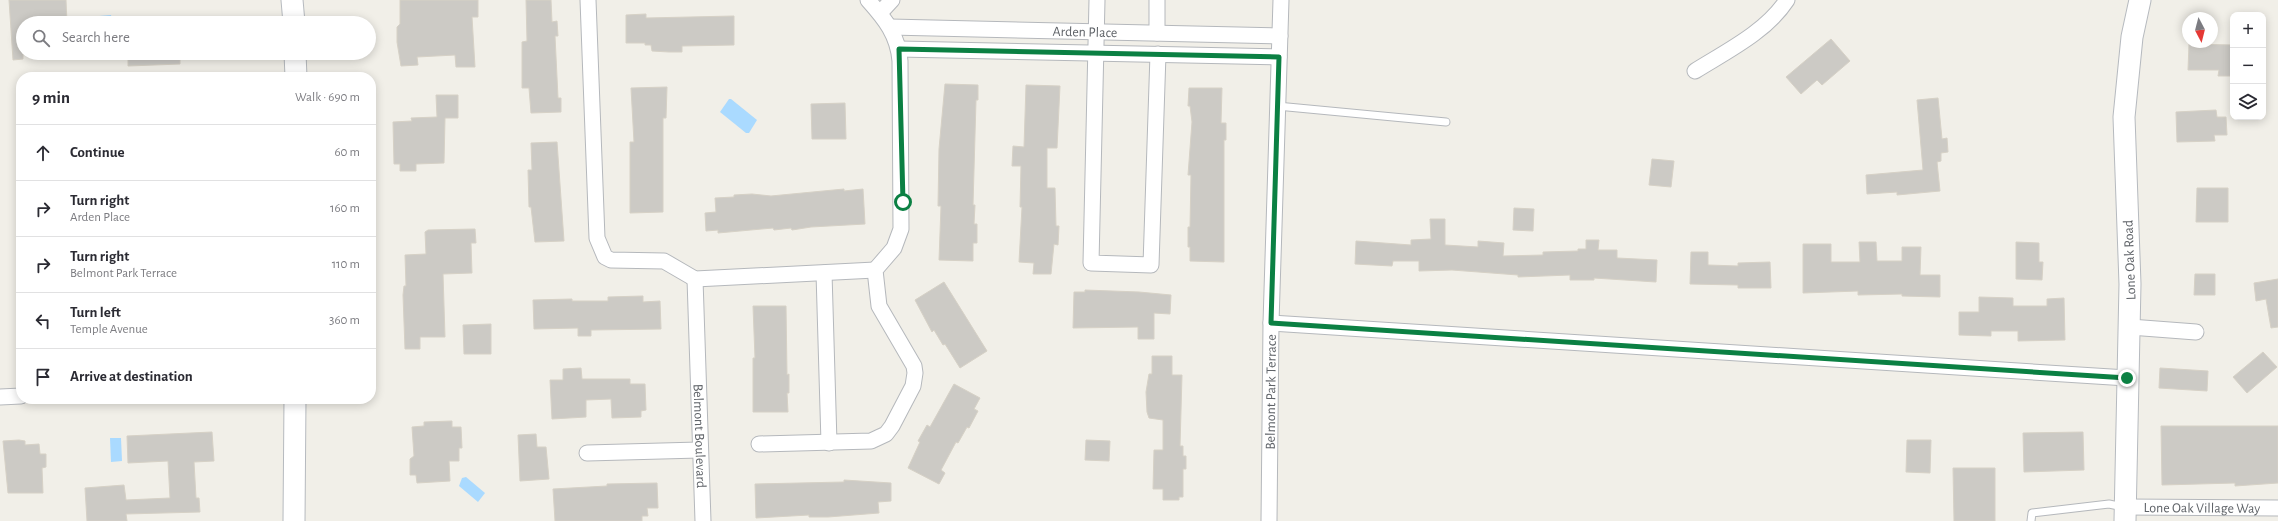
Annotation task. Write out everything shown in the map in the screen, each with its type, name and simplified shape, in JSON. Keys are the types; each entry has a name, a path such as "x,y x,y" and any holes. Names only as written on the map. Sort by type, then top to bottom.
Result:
{"street":[{"path":"292,0 293,16"},
{"path":"588,0 597,238 600,248 605,257 611,260 664,261 694,279 875,270 894,248 901,229 903,202 899,49 890,27 868,0"},
{"path":"880,13 892,0"},
{"path":"1097,0 1091,263 1151,265 1158,54"},
{"path":"1157,0 1157,33"},
{"name":"Belmont Park Terrace","path":"1269,521 1271,323 1281,0"},
{"path":"1695,70 1738,45 1765,24 1787,0"},
{"name":"Lone Oak Road","path":"2125,514 2127,378 2130,327 2130,257 2124,117 2130,48 2140,0"},
{"name":"Arden Place","path":"890,27 1280,36"},
{"name":"Arden Place","path":"899,49 1279,57"},
{"path":"295,60 296,72"},
{"path":"759,444 871,441 886,434 892,426 915,378 914,366 879,306 875,270"},
{"path":"824,273 829,443"},
{"name":"Belmont Boulevard","path":"694,279 702,521"},
{"path":"1271,323 2127,378"},
{"path":"2130,327 2196,332"},
{"path":"0,396 16,396"},
{"path":"294,521 295,404"},
{"path":"587,453 699,450"},
{"name":"Lone Oak Village Way","path":"2125,514 2278,508"}],"lane":[{"path":"1277,106 1446,122"},
{"path":"2031,521 2032,513 2109,504 2125,514"}],"water":[{"path":"729,99 757,120 749,133 746,133 720,112"},
{"path":"110,438 121,438 122,461 111,462"},
{"path":"466,477 485,493 478,502 459,486 462,478"}],"building":[{"path":"9,0 66,0 67,16 16,16 16,60 13,60"},
{"path":"400,0 478,0 478,17 472,17 475,67 456,67 455,55 417,57 418,65 401,66 397,42 397,27 400,24"},
{"path":"526,0 551,0 552,22 557,21 558,36 555,36 558,98 561,98 561,112 531,113 529,88 522,88 522,42 527,41"},
{"path":"646,14 646,18 734,16 734,45 682,46 682,52 669,52 652,51 651,45 645,45 645,43 626,43 626,15"},
{"path":"1831,39 1850,61 1822,85 1817,80 1801,94 1786,77"},
{"path":"2218,45 2230,45 2230,76 2218,76 2219,70 2188,70 2189,48 2218,48"},
{"path":"128,60 180,60 180,64 128,66"},
{"path":"945,84 978,85 978,100 976,100 973,205 975,205 974,224 977,224 977,243 973,243 973,261 939,260 941,206 938,206 939,149"},
{"path":"1026,85 1060,86 1057,148 1047,148 1047,188 1055,188 1056,226 1059,226 1058,245 1054,244 1051,274 1033,274 1034,263 1019,262 1022,207 1020,207 1021,166 1012,166 1013,146 1024,147"},
{"path":"667,87 666,118 663,118 663,212 630,213 630,142 634,142 631,88"},
{"path":"1189,88 1222,88 1221,123 1226,123 1226,140 1224,140 1224,262 1190,261 1188,227 1190,227 1191,175 1188,175 1192,122 1190,106 1188,106"},
{"path":"436,95 458,95 458,118 445,118 444,163 416,164 416,171 400,171 400,164 394,164 393,122 412,121 411,118 437,117"},
{"path":"1938,98 1942,139 1947,138 1948,152 1941,153 1941,161 1937,162 1940,191 1897,195 1897,192 1867,194 1866,175 1923,170 1917,100"},
{"path":"845,103 846,139 812,139 811,104"},
{"path":"2216,110 2217,117 2226,117 2227,135 2214,135 2215,141 2177,142 2176,112"},
{"path":"557,142 564,241 535,242 531,207 529,207 528,170 532,170 531,143"},
{"path":"1652,159 1674,161 1671,187 1649,185"},
{"path":"2197,188 2228,188 2228,222 2196,222"},
{"path":"844,189 844,191 863,189 865,224 811,227 792,230 791,228 774,230 773,228 718,233 718,230 706,231 705,213 716,212 715,198 752,194 771,196"},
{"path":"1514,208 1534,209 1533,231 1513,230"},
{"path":"1430,219 1445,219 1445,245 1478,247 1478,241 1504,243 1503,256 1543,255 1543,252 1578,251 1578,249 1586,249 1586,240 1599,240 1598,250 1617,250 1617,258 1657,260 1656,282 1594,278 1594,280 1570,280 1570,275 1518,277 1518,275 1452,270 1419,271 1419,261 1393,261 1392,266 1355,264 1356,241 1411,245 1411,240 1431,239"},
{"path":"475,229 476,243 471,243 472,273 443,274 445,337 420,337 420,349 405,349 403,295 404,286 406,286 405,255 426,254 425,232 428,230"},
{"path":"1859,242 1876,242 1877,261 1902,261 1902,247 1921,247 1920,275 1940,275 1940,297 1902,296 1902,294 1858,295 1858,291 1803,293 1803,244 1831,244 1831,262 1860,262"},
{"path":"2016,242 2039,243 2039,262 2043,262 2042,280 2016,279"},
{"path":"1691,252 1708,252 1708,265 1738,266 1738,263 1770,262 1771,288 1738,288 1738,285 1690,284"},
{"path":"2195,274 2215,274 2215,295 2194,295"},
{"path":"2278,279 2278,327 2271,328 2266,299 2256,301 2254,283"},
{"path":"944,282 987,351 960,368 945,344 943,345 934,330 932,332 915,300"},
{"path":"1085,290 1171,295 1170,314 1154,313 1154,339 1138,339 1138,327 1073,328 1074,292 1085,292"},
{"path":"643,296 643,302 660,301 661,329 591,330 591,336 578,336 578,328 534,329 533,300 572,299 572,301 608,301 608,297"},
{"path":"1979,297 2013,298 2013,306 2047,306 2047,299 2064,298 2065,340 2018,341 2018,331 1991,331 1991,336 1959,335 1959,312 1979,312"},
{"path":"753,306 786,306 787,375 789,374 789,393 787,393 788,412 753,412 753,358 755,358"},
{"path":"491,324 491,354 464,354 463,325"},
{"path":"2263,352 2277,367 2247,393 2233,377"},
{"path":"1152,356 1172,356 1172,375 1182,375 1180,446 1183,446 1183,456 1186,456 1186,469 1183,469 1183,497 1179,497 1179,500 1163,500 1163,489 1153,489 1154,450 1163,450 1163,420 1149,418 1147,412 1146,392 1149,374 1152,374"},
{"path":"581,368 582,379 630,379 630,384 645,384 646,410 641,411 641,417 612,418 611,399 586,400 586,417 552,419 550,380 563,380 563,369"},
{"path":"2160,368 2208,371 2207,391 2159,388"},
{"path":"954,384 980,398 974,409 978,411 969,428 967,427 958,443 956,442 941,470 945,473 939,484 908,468 920,442 918,441 927,425 930,427"},
{"path":"452,421 452,427 461,427 462,448 459,448 459,461 449,461 450,481 417,483 416,475 410,475 410,459 414,456 412,427 424,426 424,422"},
{"path":"2161,426 2278,426 2278,483 2235,486 2235,483 2162,485"},
{"path":"212,432 214,461 194,462 196,498 199,498 200,512 126,514 127,521 87,521 85,488 124,485 126,500 170,498 168,461 128,463 127,436"},
{"path":"2083,432 2084,470 2024,472 2023,433"},
{"path":"536,434 537,447 546,447 549,479 520,481 518,435"},
{"path":"1086,440 1110,441 1109,461 1085,460"},
{"path":"1907,440 1931,440 1930,473 1906,472"},
{"path":"3,441 25,441 25,445 39,444 40,454 46,454 46,467 42,468 43,493 8,493"},
{"path":"1953,468 1995,468 1995,521 1954,521"},
{"path":"844,480 891,483 891,501 878,502 879,513 828,517 809,517 809,515 756,518 755,484 844,482"},
{"path":"657,483 658,508 647,508 648,516 642,516 642,521 555,521 553,489 607,486 607,484"}],"route":[{"path":"903,202 899,49 1279,57 1271,323 2127,378"}]}
